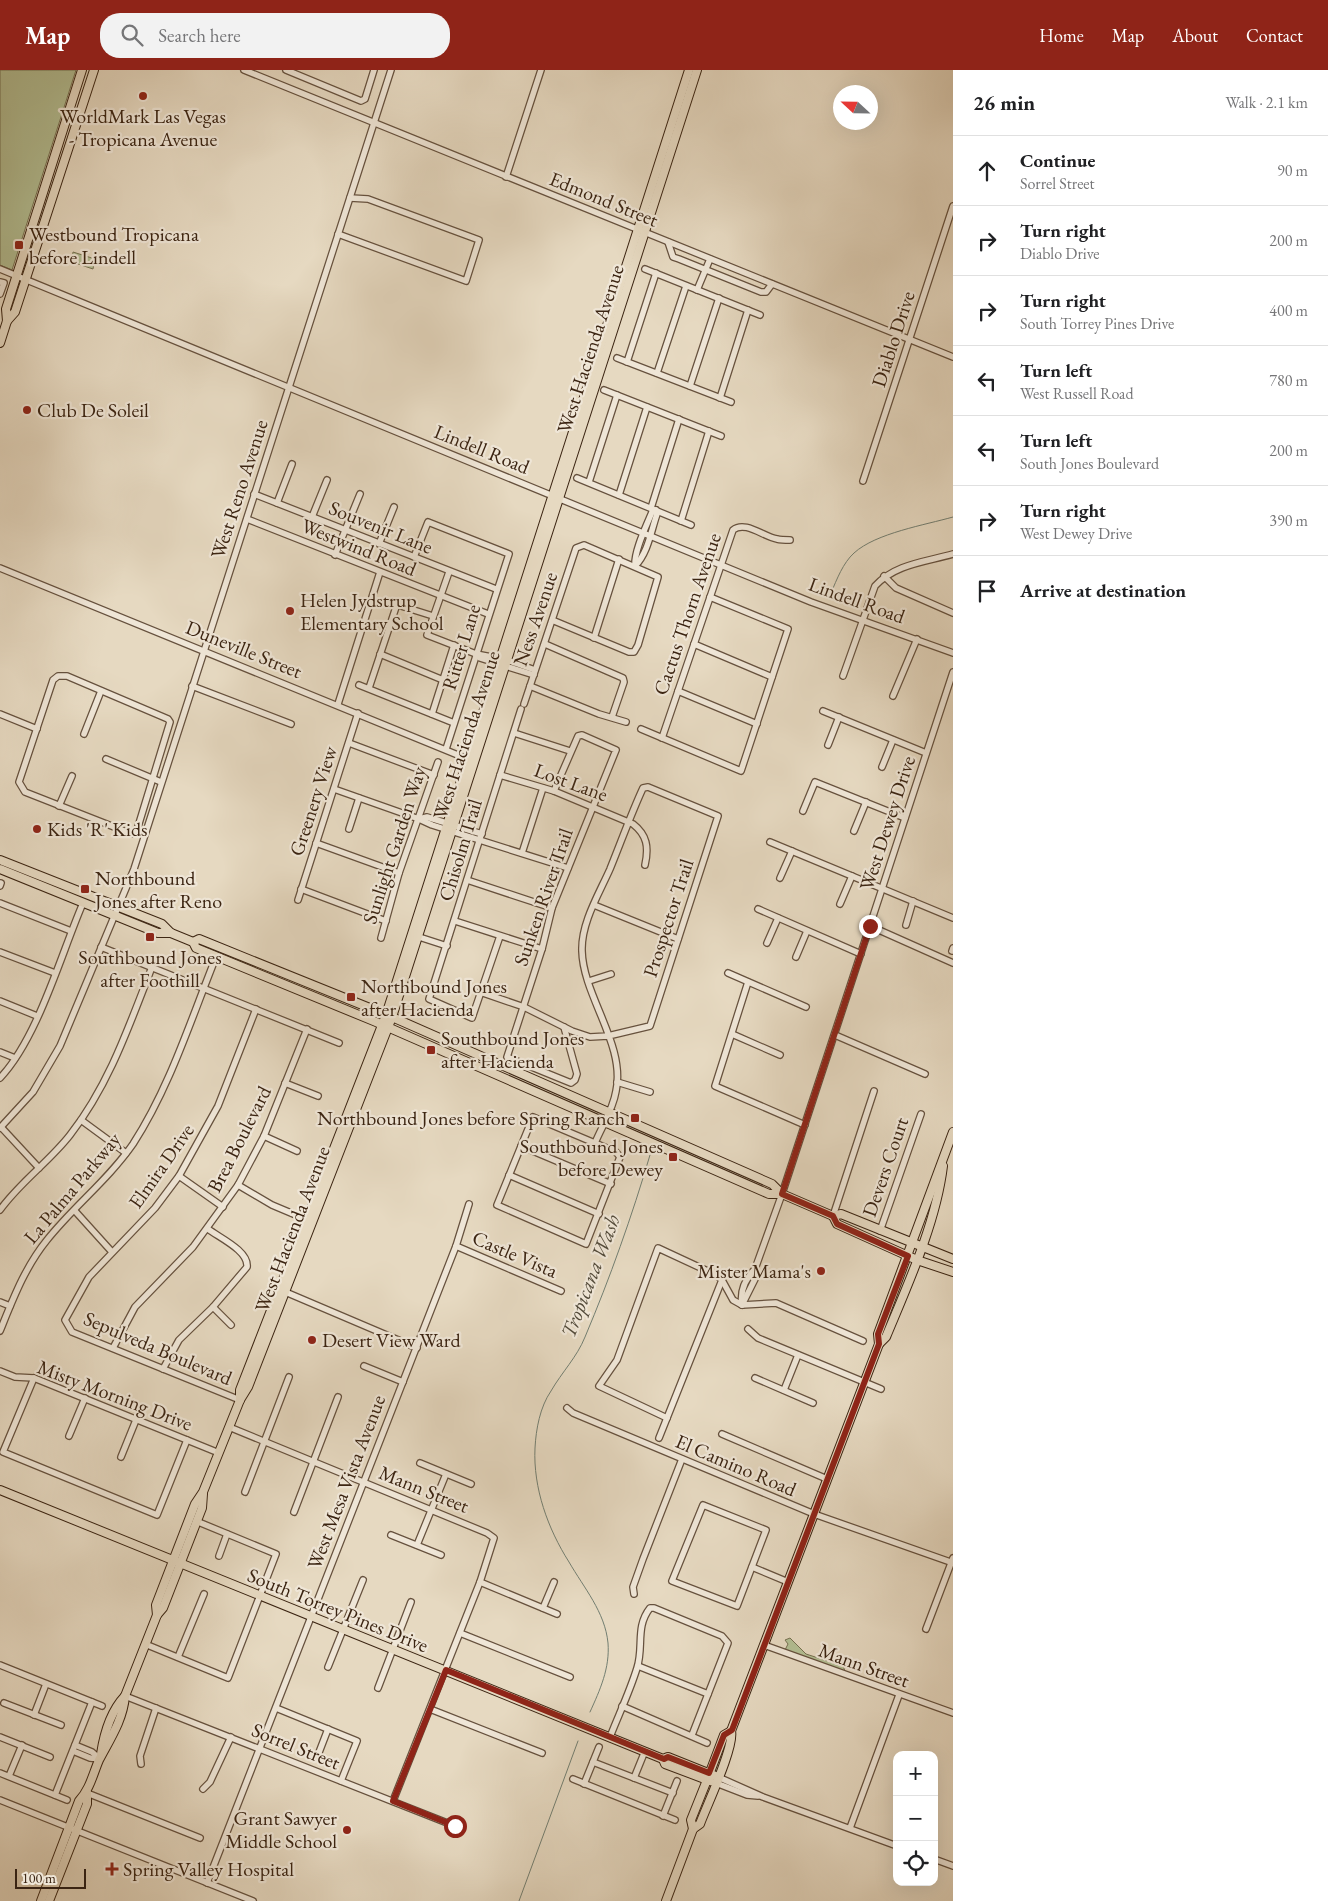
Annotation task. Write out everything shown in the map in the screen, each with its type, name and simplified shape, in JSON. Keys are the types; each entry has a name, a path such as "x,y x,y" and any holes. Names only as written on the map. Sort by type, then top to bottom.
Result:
{"main road":[{"path":"0,343 7,321 6,309 82,70"},
{"path":"7,321 15,312 94,70"},
{"name":"West Hacienda Avenue","path":"41,1901 73,1829 87,1804 87,1793 100,1759 110,1743 124,1707 125,1696 145,1644 157,1615 163,1608 195,1504 203,1492 240,1400 248,1387 257,1356 389,1016 670,142 690,70"},
{"name":"West Hacienda Avenue","path":"670,142 697,70"},
{"path":"77,86 88,90"},
{"path":"48,176 59,179"},
{"path":"46,184 56,187"},
{"path":"0,860 162,924 170,933"},
{"path":"0,869 158,933 170,933 193,942 196,948 216,957 385,1025 769,1194 782,1194"},
{"path":"193,942 199,939 389,1016 772,1184 782,1194 833,1216 841,1214 921,1248 953,1259"},
{"path":"261,975 265,965"},
{"path":"693,1829 700,1824 733,1738 732,1730 879,1344 878,1334 908,1256 933,1180 943,1162 953,1132"},
{"path":"678,1154 699,1157 708,1156"},
{"path":"879,1344 886,1338 917,1260 941,1186 943,1162"},
{"path":"833,1216 837,1224 917,1260 953,1272"},
{"name":"South Torrey Pines Drive","path":"0,1490 664,1759 668,1757 717,1780"},
{"name":"West Hacienda Avenue","path":"177,1562 202,1508 203,1492"},
{"path":"666,1901 693,1829 691,1820 724,1735 732,1730"},
{"name":"West Hacienda Avenue","path":"49,1901 73,1829"}],"street":[{"name":"Edmond Street","path":"244,70 373,124 953,357"},
{"path":"286,70 361,101 365,99 374,70"},
{"name":"West Reno Avenue","path":"0,1127 33,1092 51,1063 134,869 391,70"},
{"path":"506,177 541,70"},
{"path":"338,234 466,281 479,240 368,199 350,198"},
{"name":"Diablo Drive","path":"863,481 953,206"},
{"path":"668,242 673,257 761,292 766,292 772,284"},
{"path":"693,265 698,254"},
{"path":"697,290 710,259"},
{"name":"Lindell Road","path":"0,269 646,534 862,620 953,653"},
{"path":"645,269 760,315"},
{"path":"627,362 656,273"},
{"path":"0,282 4,283 0,294"},
{"path":"657,373 686,286"},
{"path":"690,386 718,298"},
{"path":"720,398 748,310"},
{"path":"617,358 731,402"},
{"path":"604,390 721,436"},
{"path":"589,482 617,395"},
{"path":"619,495 647,407"},
{"path":"653,509 679,419"},
{"path":"681,521 709,432"},
{"path":"277,503 292,464"},
{"path":"577,478 691,525"},
{"path":"312,517 328,480"},
{"name":"Souvenir Lane","path":"254,494 496,589"},
{"path":"335,555 360,494"},
{"path":"379,544 394,507"},
{"path":"635,566 641,560 646,534 657,514 653,509"},
{"name":"Westwind Road","path":"246,519 488,614"},
{"name":"Ritter Lane","path":"414,557 428,522 508,554 446,749"},
{"name":"Cactus Thorn Avenue","path":"662,738 733,530 736,527 746,527 776,539 790,540"},
{"name":"Ness Avenue","path":"523,707 579,546 584,545 619,559"},
{"path":"843,676 872,592 884,576 904,566 953,554"},
{"path":"552,620 594,638 629,652 634,652 638,645 658,577 619,559 594,638"},
{"name":"Duneville Street","path":"0,568 338,704 471,760"},
{"path":"338,704 380,572"},
{"path":"449,572 427,635 476,654 535,672"},
{"path":"884,576 896,588 953,612"},
{"path":"642,729 741,771 788,629 710,597"},
{"path":"385,601 433,616"},
{"path":"369,688 397,604"},
{"path":"893,696 917,639"},
{"path":"545,644 623,678 624,682 612,717"},
{"path":"694,644 772,677"},
{"path":"432,714 454,645"},
{"path":"380,654 443,680"},
{"name":"West Dewey Drive","path":"742,1306 755,1279 755,1269 805,1125 953,672"},
{"path":"58,676 67,676 101,691 168,719 170,726 137,830 128,833 59,806 20,788 19,782 53,680 58,676"},
{"path":"358,685 454,723"},
{"path":"192,686 291,724"},
{"path":"530,686 598,714 626,722"},
{"path":"84,734 101,691"},
{"path":"678,691 757,724"},
{"name":"Chisolm Trail","path":"480,992 472,1018 429,999 523,707"},
{"path":"823,711 926,753"},
{"name":"Greenery View","path":"298,900 358,713"},
{"path":"0,714 37,729"},
{"path":"828,745 839,718"},
{"path":"514,733 570,751 554,791"},
{"name":"Sunken River Trail","path":"564,1027 578,1074 571,1083 565,1083 507,1057 542,949 552,908 616,750 580,735 576,738 570,751"},
{"path":"882,767 893,740"},
{"path":"349,743 434,776"},
{"path":"106,759 162,782"},
{"name":"Sunlight Garden Way","path":"381,938 399,874 438,762"},
{"name":"Lost Lane","path":"500,774 554,791 629,822"},
{"path":"59,806 72,776"},
{"path":"803,811 815,782 905,818"},
{"name":"Prospector Trail","path":"608,1036 650,1026 718,820 715,815 646,786 643,788 629,822"},
{"path":"522,853 543,788"},
{"path":"334,789 419,818 427,817 449,827 568,868"},
{"path":"349,829 359,798"},
{"path":"854,831 866,802"},
{"path":"595,1143 609,1112 617,1082 615,1060 582,959 582,941 594,905 629,822 640,830 646,842 645,865"},
{"path":"770,842 953,918"},
{"path":"316,843 399,874"},
{"path":"780,878 792,851"},
{"path":"840,904 852,876"},
{"path":"467,880 552,908"},
{"path":"301,889 386,921"},
{"path":"906,926 914,901"},
{"path":"0,903 71,931"},
{"path":"0,1078 16,1058 37,1016 83,903"},
{"path":"594,905 678,939"},
{"path":"758,909 861,954"},
{"path":"767,943 778,918"},
{"path":"455,921 542,949"},
{"path":"870,926 953,963"},
{"path":"796,957 807,931"},
{"path":"415,936 447,946"},
{"path":"500,936 480,992 524,1007 564,1027 590,1037 608,1036"},
{"path":"100,947 339,1043"},
{"path":"0,952 55,974"},
{"name":"La Palma Parkway","path":"0,1331 10,1306 35,1256 58,1227 106,1179 126,1153 157,1101 216,957"},
{"path":"0,1210 81,1120 100,1091 113,1065 152,968"},
{"path":"728,973 806,1007"},
{"path":"589,981 611,974"},
{"path":"748,982 715,1086 805,1125"},
{"path":"0,1001 37,1016"},
{"name":"Elmira Drive","path":"66,1325 66,1320 76,1297 89,1277 155,1208 179,1176 218,1106 256,1009"},
{"name":"Brea Boulevard","path":"113,1348 135,1307 173,1270 208,1229 238,1185 264,1136 307,1029"},
{"path":"732,1034 780,1054"},
{"path":"834,1035 925,1074"},
{"path":"0,1052 16,1058"},
{"path":"617,1082 650,1092"},
{"path":"285,1083 318,1096"},
{"path":"833,1216 874,1091"},
{"name":"Devers Court","path":"880,1231 921,1114"},
{"path":"535,1117 616,1152 620,1157 599,1214 585,1244 497,1205 521,1146 531,1118 535,1117"},
{"path":"81,1120 126,1153"},
{"path":"0,1127 39,1168"},
{"path":"264,1136 297,1150"},
{"path":"521,1146 611,1184"},
{"path":"509,1175 599,1214"},
{"path":"179,1176 223,1208"},
{"path":"238,1185 272,1205 309,1221"},
{"name":"West Mesa Vista Avenue","path":"207,1883 417,1348 456,1246 469,1204"},
{"path":"75,1211 112,1252"},
{"path":"163,1369 179,1340 245,1272 248,1262 243,1254 208,1229"},
{"name":"Castle Vista","path":"456,1246 561,1291"},
{"path":"667,1418 599,1386 617,1360 658,1248 722,1280 733,1300 742,1306 776,1303 863,1341"},
{"path":"659,1438 722,1280"},
{"path":"282,1291 417,1348"},
{"path":"0,1302 10,1306"},
{"path":"213,1307 231,1324"},
{"name":"Sepulveda Boulevard","path":"66,1325 72,1332 240,1400"},
{"path":"748,1329 758,1338 882,1388"},
{"path":"784,1390 798,1355"},
{"path":"364,1366 403,1382"},
{"name":"Misty Morning Drive","path":"0,1371 15,1377 34,1378 219,1453"},
{"path":"245,1492 289,1377"},
{"path":"34,1378 4,1452 157,1515 187,1440"},
{"path":"755,1378 813,1403"},
{"path":"294,1512 338,1397"},
{"path":"69,1436 85,1398"},
{"name":"El Camino Road","path":"567,1408 573,1413 814,1514 952,1561"},
{"path":"121,1457 136,1420"},
{"name":"Mann Street","path":"229,1427 487,1533 494,1538 480,1582"},
{"path":"722,1434 828,1479"},
{"path":"634,1594 633,1587 682,1459"},
{"path":"420,1463 471,1484"},
{"path":"417,1545 446,1474"},
{"path":"702,1505 766,1530 752,1566 737,1606 672,1580 702,1505"},
{"path":"145,1644 228,1678 276,1554 196,1521"},
{"path":"219,1556 227,1534"},
{"path":"391,1534 441,1555"},
{"path":"926,1629 952,1561"},
{"path":"752,1566 788,1582"},
{"path":"328,1667 363,1580"},
{"path":"393,1801 480,1582 557,1614"},
{"path":"543,1608 554,1582"},
{"path":"178,1658 204,1594"},
{"path":"378,1688 411,1602"},
{"path":"610,1737 638,1666 639,1635 650,1608 727,1639 728,1642 692,1735"},
{"path":"460,1633 570,1677"},
{"name":"Mann Street","path":"764,1645 953,1713"},
{"path":"0,1665 102,1706"},
{"path":"638,1666 708,1694"},
{"path":"34,1715 46,1684"},
{"path":"850,1828 899,1695"},
{"name":"Sorrel Street","path":"125,1696 455,1826"},
{"path":"55,1795 92,1702"},
{"path":"4,1703 61,1725"},
{"path":"622,1706 707,1743"},
{"path":"141,1764 140,1756 156,1708"},
{"path":"276,1708 357,1741 341,1781"},
{"path":"430,1708 542,1753"},
{"path":"318,1756 328,1729"},
{"path":"0,1737 50,1757"},
{"path":"203,1789 210,1782 231,1738"},
{"path":"9,1776 22,1745"},
{"path":"584,1784 599,1747"},
{"path":"74,1748 92,1752 100,1759"},
{"path":"634,1778 645,1751"},
{"path":"593,1762 672,1793"},
{"path":"0,1773 67,1800"},
{"path":"573,1779 675,1820"},
{"name":"South Torrey Pines Drive","path":"717,1780 748,1795 763,1796 893,1844"},
{"path":"664,1816 677,1781"},
{"path":"87,1793 200,1838"},
{"path":"0,1800 253,1901"},
{"path":"938,1860 953,1866"}],"green space":[{"path":"0,70 76,70 12,270 0,265"},
{"path":"73,252 95,259 93,269 72,262"},
{"path":"790,1638 806,1654 843,1666 845,1671 785,1650 788,1644 785,1640"}],"waterway":[{"name":"Tropicana Wash","path":"831,593 847,562 863,546 901,530 953,517"},
{"name":"Tropicana Wash","path":"590,1712 606,1670 608,1652 606,1632 593,1601 561,1549 548,1522 539,1493 535,1463 536,1441 539,1418 547,1397 578,1351 594,1315 620,1247 650,1155"},
{"name":"Tropicana Wash","path":"519,1901 578,1741"}],"place":[{"name":"WorldMark Las Vegas - Tropicana Avenue","path":"143,96"},
{"name":"Westbound Tropicana before Lindell","path":"19,245"},
{"name":"Club De Soleil","path":"27,410"},
{"name":"Helen Jydstrup Elementary School","path":"290,611"},
{"name":"Kids 'R' Kids","path":"37,829"},
{"name":"Northbound Jones after Reno","path":"85,889"},
{"name":"Southbound Jones after Foothill","path":"150,937"},
{"name":"Northbound Jones after Hacienda","path":"351,997"},
{"name":"Southbound Jones after Hacienda","path":"431,1050"},
{"name":"Northbound Jones before Spring Ranch","path":"635,1118"},
{"name":"Southbound Jones before Dewey","path":"673,1157"},
{"name":"Mister Mama's","path":"821,1271"},
{"name":"Desert View Ward","path":"312,1340"},
{"name":"Grant Sawyer Middle School","path":"347,1830"},
{"name":"Spring Valley Hospital","path":"112,1869"}],"route":[{"path":"455,1826 393,1801 414,1745 446,1670 664,1759 668,1757 709,1773 724,1735 732,1730 879,1344 878,1334 908,1256 837,1224 833,1216 782,1194 870,926"}]}
